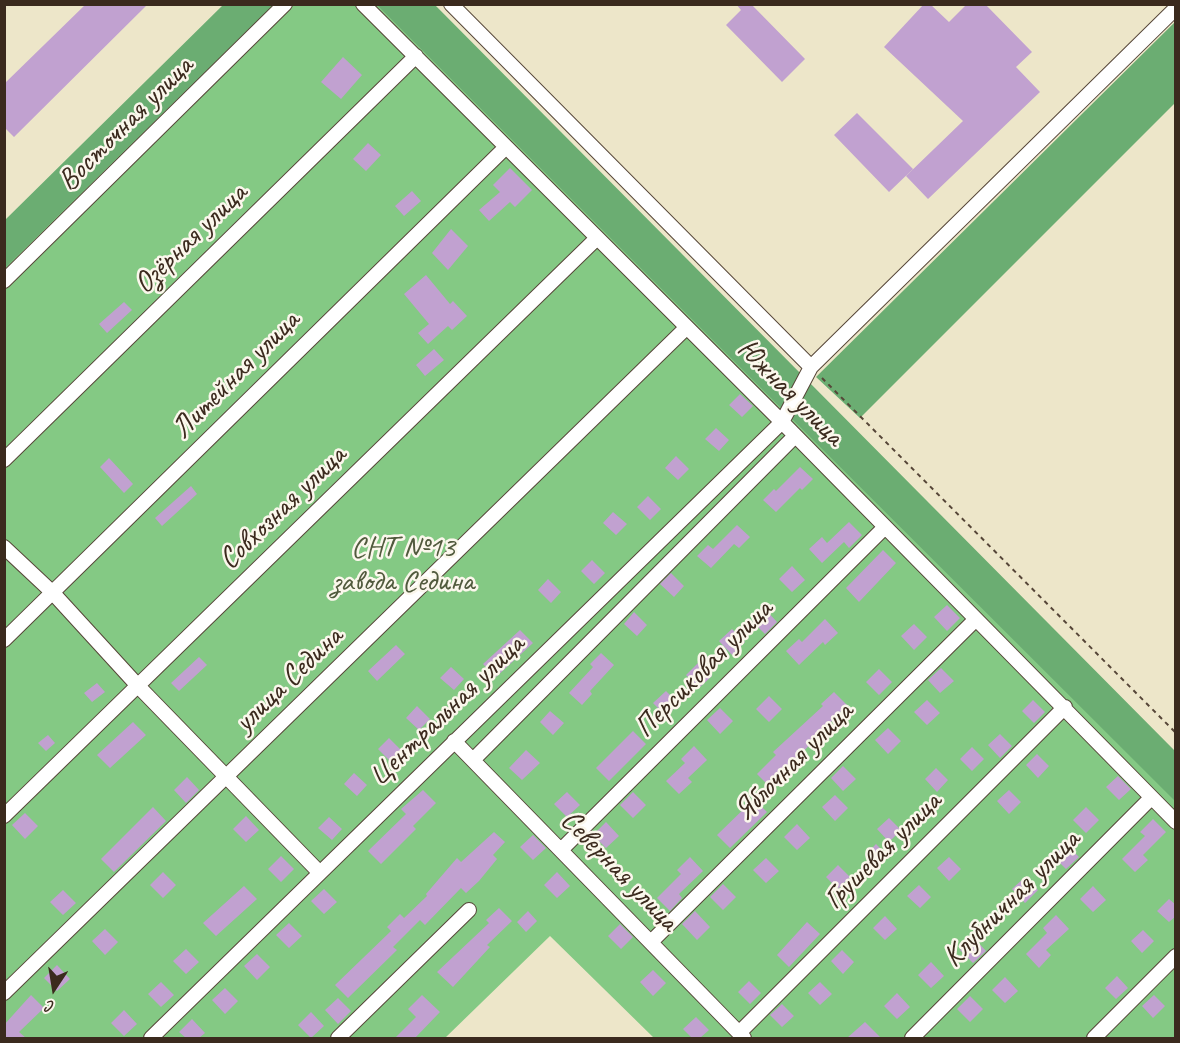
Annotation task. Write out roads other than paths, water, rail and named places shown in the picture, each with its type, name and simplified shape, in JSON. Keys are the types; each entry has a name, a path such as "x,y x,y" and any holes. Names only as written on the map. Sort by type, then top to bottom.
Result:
{"street":[{"name":"Восточная улица","path":"4,281 285,4"},
{"name":"Южная улица","path":"363,4 782,422 1176,822"},
{"path":"451,4 811,367"},
{"name":"Центральная улица","path":"151,1038 782,422 811,367 1176,8"},
{"name":"Озёрная улица","path":"4,460 416,56"},
{"name":"Литейная улица","path":"4,640 505,148"},
{"name":"Совхозная улица","path":"4,816 139,687 597,238"},
{"name":"улица Седина","path":"4,993 686,328"},
{"name":"Центральная улица","path":"474,759 795,436"},
{"name":"Персиковая улица","path":"561,850 885,527"},
{"path":"4,547 53,592 139,687 319,872"},
{"name":"Яблочная улица","path":"651,942 975,620"},
{"name":"Грушевая улица","path":"742,1036 1065,707"},
{"name":"Северная улица","path":"454,741 742,1036"},
{"name":"Клубничная улица","path":"912,1038 1151,798"},
{"path":"338,1038 469,910"},
{"path":"1095,1038 1176,956"}],"park label":[{"name":"СНТ №13 завода Седина","path":"403,565"}]}
